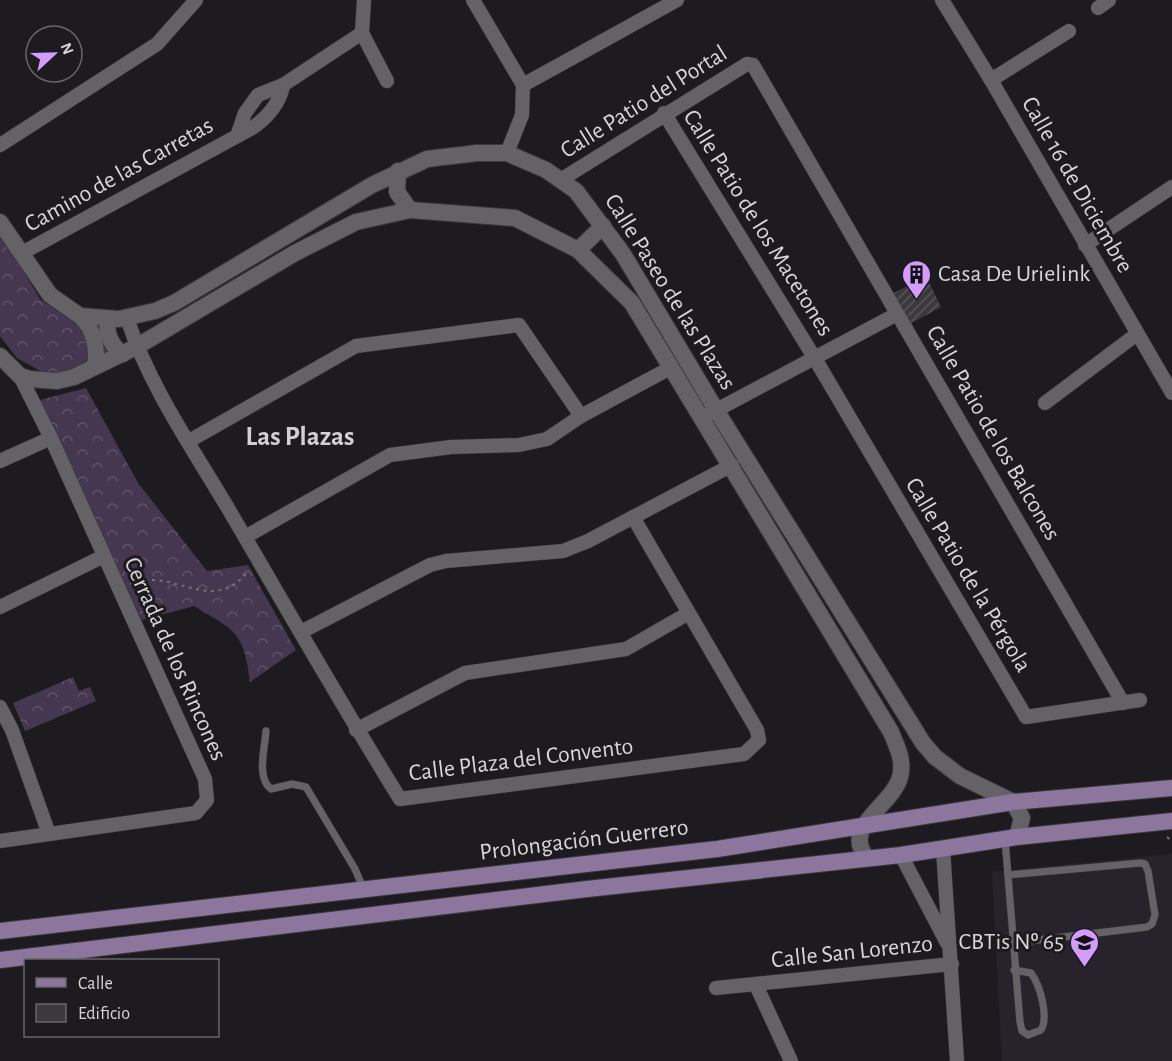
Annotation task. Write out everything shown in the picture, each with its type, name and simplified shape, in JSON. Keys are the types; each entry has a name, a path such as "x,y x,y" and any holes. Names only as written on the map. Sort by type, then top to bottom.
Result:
{"main road":[{"name":"Prolongación Guerrero","path":"0,931 717,849 1013,802 1172,788"},
{"name":"Prolongación Guerrero","path":"0,960 587,889 901,855 1011,838 1172,821"},
{"path":"665,854 668,882"},
{"path":"184,910 188,937"}],"street":[{"path":"0,145 157,44 196,0"},
{"path":"364,0 362,33 387,81"},
{"path":"523,85 677,0"},
{"name":"Calle 16 de Diciembre","path":"942,0 992,80 1172,393"},
{"path":"480,2 523,85 522,115 507,153"},
{"path":"992,80 1069,31"},
{"name":"Camino de las Carretas","path":"237,136 251,102 265,90 283,85 362,33"},
{"name":"Calle Patio del Portal","path":"562,179 664,113 749,64"},
{"name":"Calle Patio de los Balcones","path":"749,64 753,65 1123,703"},
{"name":"Camino de las Carretas","path":"22,253 262,121 282,93 283,85"},
{"name":"Calle Patio de los Macetones","path":"664,113 814,357"},
{"name":"Calle Paseo de las Plazas","path":"0,222 50,295 80,316 127,318 174,303 398,171 427,159 477,153 507,153 562,179 576,191 623,254 709,414 732,465 876,704 898,749 902,762 900,781 865,825"},
{"path":"398,171 397,192 410,210"},
{"path":"1085,245 1172,187"},
{"name":"Calle Paseo de las Plazas","path":"20,376 39,381 57,381 74,377 130,351 295,253 356,222 410,210 515,218 578,250 632,303 672,367 709,414 923,743 935,757 960,776 1013,802"},
{"path":"578,250 603,225"},
{"path":"709,414 897,314"},
{"path":"80,316 94,337 97,355 95,366"},
{"name":"Calle Plaza del Convento","path":"127,318 130,351 189,441 356,730 400,799 744,753 759,740 757,730 687,614 633,517"},
{"path":"109,319 106,326 114,346 130,351"},
{"path":"189,441 356,346 519,326 581,416"},
{"path":"1045,403 1137,334"},
{"path":"0,356 20,376"},
{"name":"Calle Patio de la Pérgola","path":"814,357 1026,717 1140,700"},
{"path":"245,537 390,455 451,447 519,445 547,439 581,416 672,367"},
{"name":"Cerrada de los Rincones","path":"0,841 196,813 207,800 205,779 51,438 20,376"},
{"path":"0,461 51,438"},
{"path":"301,632 430,565 446,561 562,551 732,465"},
{"path":"0,606 104,556"},
{"path":"356,730 465,673 626,649 687,614"},
{"path":"0,707 16,741 49,834"},
{"path":"1011,838 1022,818 1013,802"},
{"path":"865,825 858,840 861,851 867,858"},
{"path":"943,849 957,1061"},
{"path":"901,855 951,957"},
{"name":"Calle San Lorenzo","path":"716,988 756,986 951,957"},
{"path":"756,986 791,1061"}],"lane":[{"path":"266,731 263,777 266,785 271,789 292,784 306,787 355,869 364,890"},
{"path":"1011,838 1008,875 1014,970 1022,1031 1028,1035 1041,1030 1045,1023 1036,979 1031,973 1014,970"},
{"path":"1008,875 1145,864 1155,915 1152,924 1147,927 1013,943"}],"path":[{"path":"119,589 140,580 156,579 197,590 220,593 237,584 258,559"}],"shaded area":[{"name":"CBTis Nº 65","path":"1172,854 1172,1061 1002,1061 992,872"}],"green space":[{"path":"0,233 40,299 74,322 113,325 122,349 74,371 44,373 17,358 0,336"},
{"path":"86,388 138,483 207,571 248,565 296,650 250,682 244,652 235,634 194,606 142,620 36,401"},
{"path":"73,677 79,691 90,687 96,701 25,731 13,703"}],"building":[{"name":"Casa De Urielink","path":"926,276 941,307 910,324 892,294"}],"place":[{"name":"Casa De Urielink","path":"917,300"},
{"name":"CBTis Nº 65","path":"1085,968"}],"district":[{"name":"Las Plazas","path":"300,436"}]}
